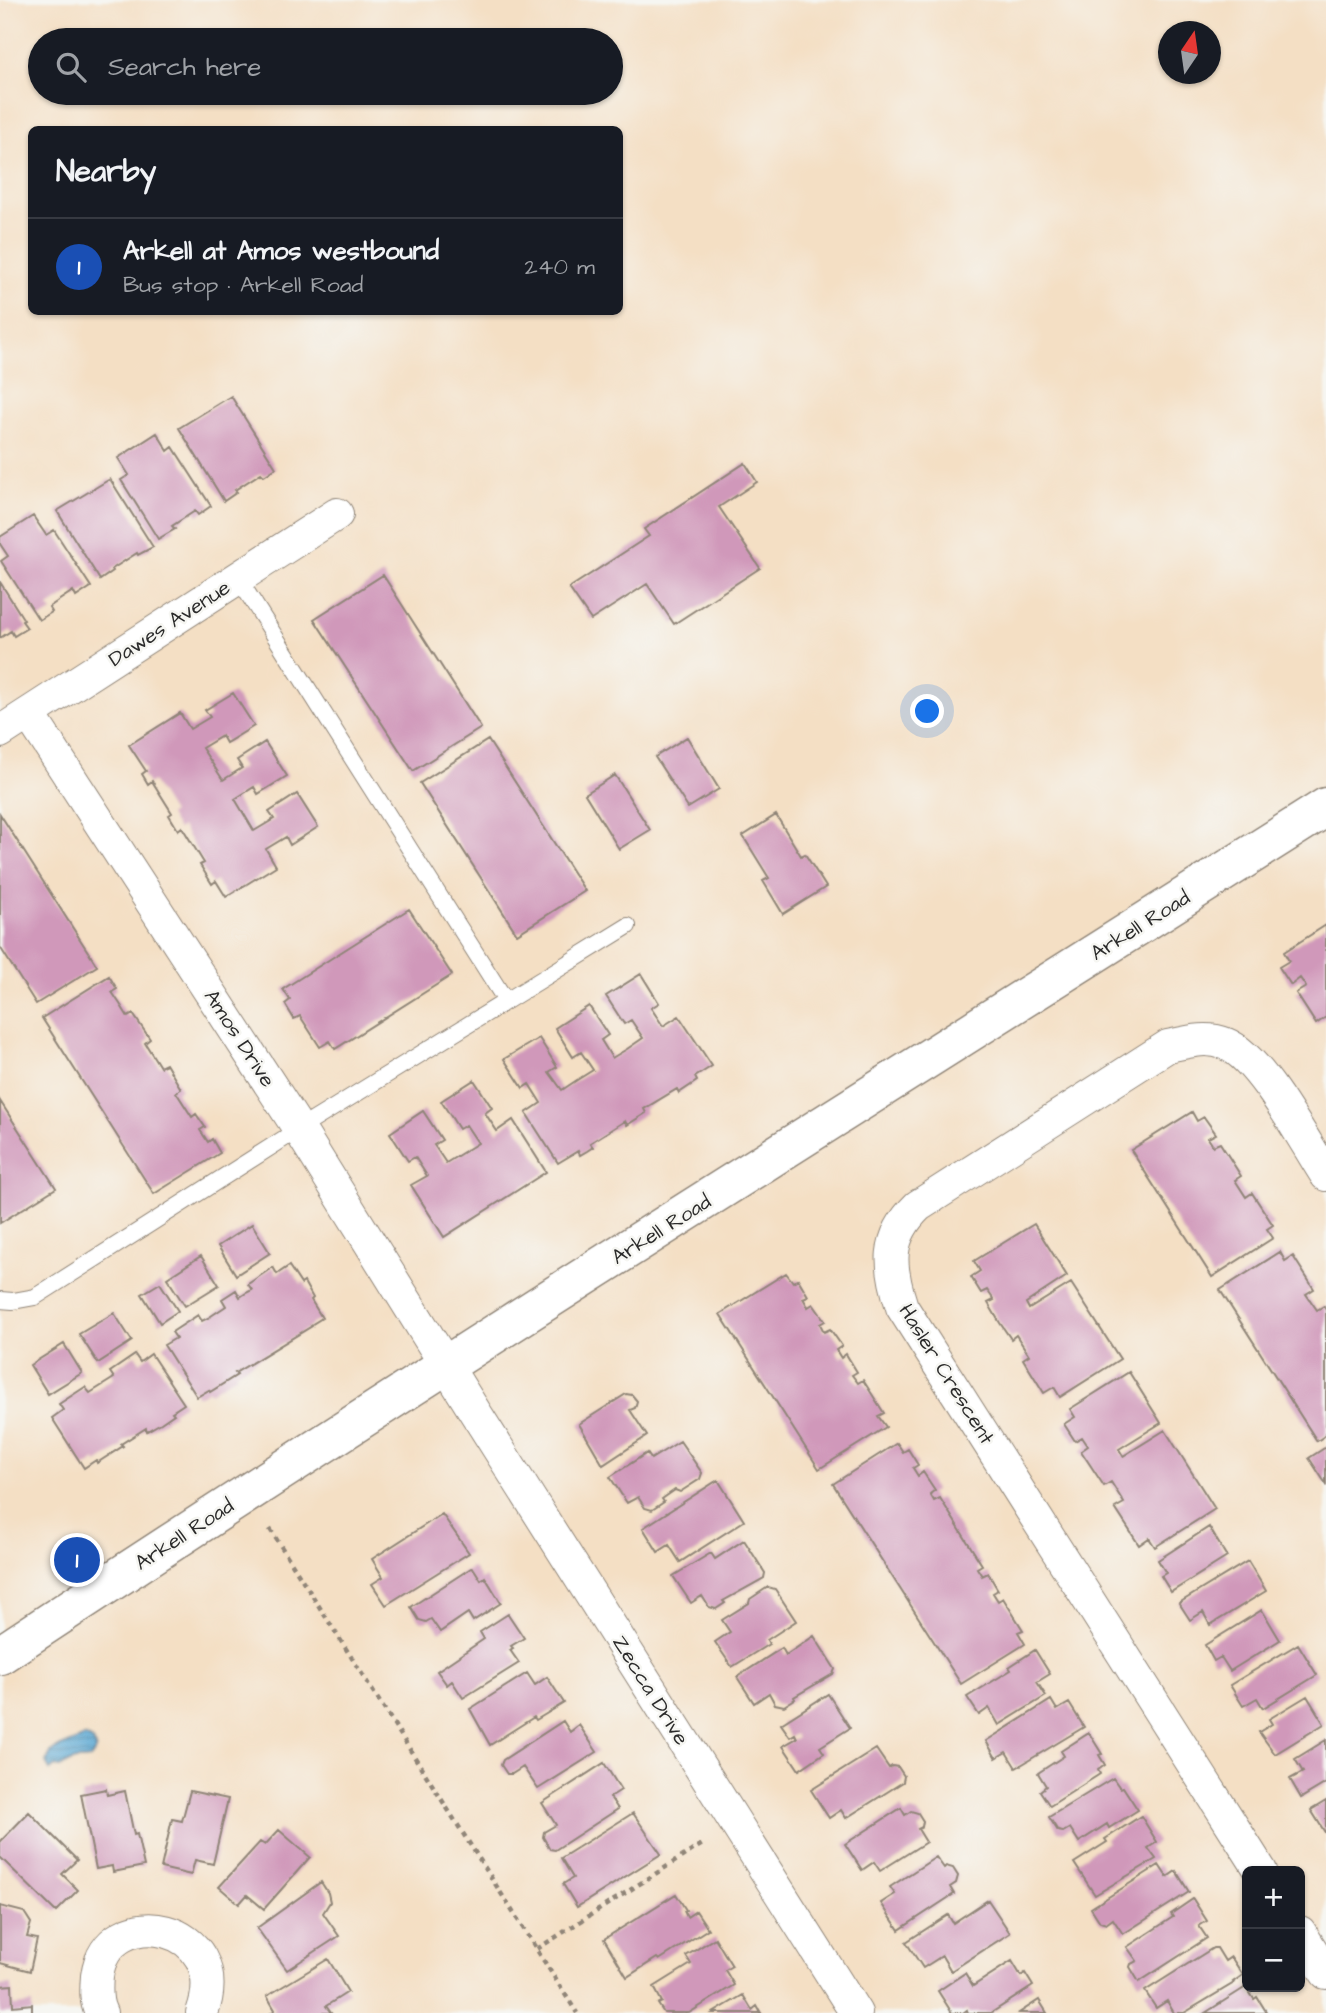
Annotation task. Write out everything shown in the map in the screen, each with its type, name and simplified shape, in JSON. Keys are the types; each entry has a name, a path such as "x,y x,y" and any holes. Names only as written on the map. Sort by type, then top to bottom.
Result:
{"main road":[{"name":"Arkell Road","path":"0,1655 192,1528 1326,807"}],"street":[{"name":"Dawes Avenue","path":"0,732 337,514"},
{"name":"Amos Drive","path":"29,714 299,1129 446,1366"},
{"name":"Hasler Crescent","path":"1258,1866 902,1307 894,1283 892,1259 895,1239 903,1220 918,1206 1168,1046 1193,1041 1212,1040 1228,1044 1245,1056 1260,1072 1326,1175"},
{"name":"Zecca Drive","path":"446,1366 856,2013"},
{"path":"101,2013 96,1988 98,1969 106,1952 114,1942 123,1937 140,1930 155,1928 174,1933 202,1959 208,1976 209,1994 202,2013"},
{"path":"1305,1939 1326,1973"}],"lane":[{"path":"238,578 506,1001"},
{"path":"0,1300 13,1301 35,1297 299,1129 628,926"}],"path":[{"path":"270,1529 577,2013"},
{"path":"537,1949 704,1843"}],"water":[{"path":"85,1737 93,1741 96,1748 89,1759 72,1761 50,1770 46,1763 51,1753"}],"building":[{"path":"231,396 276,468 264,476 261,473 235,490 237,492 224,501 179,428"},
{"path":"157,433 168,451 173,447 211,506 198,515 195,511 172,526 175,529 158,539 121,480 129,475 118,458"},
{"path":"745,463 757,482 719,507 760,568 674,624 647,584 591,620 569,588 649,536 644,529"},
{"path":"110,479 153,547 138,555 137,553 100,580 57,511"},
{"path":"33,516 46,535 54,530 91,587 76,597 73,591 49,607 52,612 39,620 1,561 8,556 0,544 0,537"},
{"path":"383,575 481,728 413,771 314,619"},
{"path":"0,582 27,628 14,636 11,631 0,638"},
{"path":"233,693 254,726 226,743 222,736 202,748 223,780 242,768 237,760 265,742 287,776 258,794 254,787 235,799 254,831 274,819 269,812 297,794 318,827 290,845 286,837 266,849 276,866 226,897 216,881 212,884 200,865 204,863 182,827 178,830 169,815 172,813 152,781 148,784 142,774 146,771 129,745 180,713 190,729 210,717 205,710"},
{"path":"687,737 719,789 688,808 655,757"},
{"path":"488,740 585,891 517,934 420,783"},
{"path":"615,775 650,830 619,849 585,794"},
{"path":"0,814 97,966 36,1004 0,947"},
{"path":"776,815 801,856 805,854 826,887 783,914 763,881 769,878 743,836"},
{"path":"409,909 452,975 335,1049 330,1041 320,1047 300,1016 294,1019 285,1004 290,1000 283,989"},
{"path":"1326,925 1326,1017 1316,1024 1296,993 1306,987 1300,978 1291,985 1279,967 1289,961 1284,952"},
{"path":"641,974 659,1003 651,1008 663,1026 679,1016 712,1066 695,1077 697,1081 679,1093 677,1089 644,1109 646,1113 627,1125 625,1121 590,1143 593,1147 587,1151 580,1155 578,1151 558,1163 526,1113 541,1103 529,1084 523,1088 504,1059 539,1038 557,1067 549,1072 562,1090 593,1070 581,1052 573,1057 555,1028 589,1006 608,1035 601,1040 612,1058 627,1049 643,1038 631,1020 624,1024 606,996"},
{"path":"109,976 117,989 112,992 128,1017 133,1014 150,1039 145,1043 160,1067 166,1064 181,1089 176,1092 192,1117 196,1114 205,1127 200,1130 208,1142 212,1139 220,1153 154,1194 42,1018"},
{"path":"474,1080 492,1108 485,1113 497,1131 513,1120 546,1172 444,1237 411,1185 427,1176 415,1157 408,1161 390,1133 423,1111 442,1140 434,1145 446,1163 478,1143 466,1125 459,1129 441,1101"},
{"path":"0,1101 56,1188 0,1223"},
{"path":"1192,1112 1197,1121 1204,1117 1216,1134 1208,1138 1213,1146 1220,1143 1241,1176 1235,1180 1246,1197 1252,1193 1273,1225 1267,1229 1273,1238 1212,1277 1131,1150"},
{"path":"252,1224 270,1253 236,1275 218,1246"},
{"path":"1034,1224 1067,1276 1026,1303 1029,1309 1071,1283 1120,1359 1060,1397 1054,1387 1044,1393 1023,1359 1029,1355 1016,1335 1011,1339 1000,1323 988,1303 994,1300 987,1290 981,1293 971,1277 980,1271 974,1261"},
{"path":"1280,1252 1285,1261 1293,1256 1314,1289 1306,1294 1317,1310 1324,1306 1326,1310 1326,1435 1317,1441 1220,1290"},
{"path":"201,1256 219,1285 185,1306 167,1278"},
{"path":"289,1266 301,1284 304,1282 322,1318 235,1373 237,1375 197,1397 164,1345 176,1338 172,1332 198,1315 202,1321 208,1318 226,1306 222,1299 236,1290 240,1297 252,1290 248,1284 273,1267 277,1274"},
{"path":"786,1273 793,1282 798,1279 808,1296 803,1298 808,1307 813,1304 825,1321 820,1324 824,1332 830,1329 842,1346 836,1350 841,1358 846,1354 857,1372 852,1375 858,1383 863,1380 884,1413 878,1416 886,1427 819,1469 720,1314"},
{"path":"160,1283 178,1311 160,1323 142,1294"},
{"path":"114,1313 132,1341 98,1363 79,1334"},
{"path":"64,1344 82,1373 48,1394 30,1365"},
{"path":"151,1354 184,1404 161,1423 147,1431 146,1428 97,1463 96,1460 84,1468 52,1418 63,1410 59,1404 85,1387 90,1393 114,1378 110,1372 135,1355 140,1362"},
{"path":"1129,1372 1161,1423 1119,1449 1123,1456 1165,1430 1215,1509 1155,1547 1149,1538 1139,1545 1115,1508 1124,1503 1111,1482 1104,1486 1081,1451 1088,1446 1082,1437 1075,1441 1064,1424 1075,1417 1070,1409"},
{"path":"626,1394 632,1395 637,1401 635,1408 630,1410 647,1436 603,1465 579,1424"},
{"path":"680,1441 702,1473 700,1479 680,1492 675,1490 652,1510 645,1508 638,1497 627,1503 610,1477 647,1453 651,1459"},
{"path":"897,1443 903,1452 908,1449 918,1465 913,1468 918,1476 923,1472 935,1490 930,1494 934,1501 940,1498 982,1565 977,1568 982,1576 988,1573 998,1590 993,1593 998,1601 1003,1598 1023,1630 1018,1632 1025,1644 961,1684 833,1484"},
{"path":"1326,1447 1326,1484 1309,1458"},
{"path":"718,1480 744,1521 680,1562 669,1545 658,1552 643,1528"},
{"path":"442,1514 469,1553 386,1605 372,1584 383,1577 372,1559"},
{"path":"1209,1527 1227,1557 1171,1592 1161,1576 1166,1573 1158,1560"},
{"path":"744,1540 765,1573 764,1578 723,1601 725,1603 716,1609 709,1607 702,1596 691,1603 673,1576 711,1553 715,1559"},
{"path":"1248,1561 1266,1591 1210,1625 1203,1612 1190,1620 1179,1603"},
{"path":"471,1568 481,1580 485,1577 501,1603 473,1621 468,1613 440,1632 431,1619 426,1622 419,1620 411,1607"},
{"path":"768,1587 775,1589 796,1621 767,1640 769,1644 732,1667 715,1642 730,1632 722,1620"},
{"path":"1262,1610 1280,1640 1230,1671 1221,1657 1214,1661 1205,1645"},
{"path":"508,1614 524,1638 511,1646 513,1648 510,1650 519,1663 463,1698 452,1681 447,1685 437,1671 484,1639 480,1632"},
{"path":"814,1636 835,1669 833,1674 784,1706 775,1704 769,1693 754,1703 737,1677 782,1648 786,1655"},
{"path":"1298,1644 1317,1675 1263,1708 1257,1698 1243,1706 1230,1685"},
{"path":"1035,1650 1050,1674 1037,1682 1046,1696 999,1725 989,1708 979,1715 967,1697 1011,1670 1009,1667"},
{"path":"527,1673 535,1685 547,1677 564,1703 536,1720 534,1717 490,1745 470,1709"},
{"path":"828,1694 850,1728 820,1747 824,1753 799,1770 783,1746 797,1738 795,1734 790,1737 781,1724"},
{"path":"1307,1696 1324,1724 1275,1754 1259,1732 1272,1724 1269,1719"},
{"path":"1051,1700 1057,1710 1069,1703 1084,1727 1016,1768 1006,1752 996,1758 986,1741"},
{"path":"563,1721 570,1732 579,1725 597,1752 538,1789 523,1767 507,1774 501,1765 503,1760"},
{"path":"1089,1733 1102,1754 1099,1755 1105,1765 1098,1770 1100,1774 1050,1806 1040,1791 1046,1786 1038,1773 1064,1756 1061,1751"},
{"path":"1326,1740 1326,1783 1301,1798 1290,1779 1303,1772 1295,1759"},
{"path":"876,1749 889,1768 898,1767 904,1776 903,1782 846,1818 841,1810 829,1818 811,1790"},
{"path":"604,1763 621,1790 610,1797 618,1809 555,1850 550,1849 543,1837 544,1832 556,1825 542,1803"},
{"path":"1113,1778 1120,1788 1123,1787 1138,1810 1109,1828 1107,1824 1079,1842 1070,1828 1063,1832 1058,1831 1049,1817"},
{"path":"106,1789 107,1795 125,1791 144,1866 113,1872 112,1866 96,1869 81,1794"},
{"path":"190,1791 228,1799 213,1864 195,1860 191,1875 161,1868 172,1819 182,1821"},
{"path":"1326,1801 1326,1834 1311,1810"},
{"path":"901,1808 905,1815 911,1811 918,1813 923,1821 922,1827 918,1829 926,1842 880,1871 874,1862 862,1870 845,1844"},
{"path":"29,1812 77,1860 62,1874 78,1890 56,1912 0,1857 0,1842"},
{"path":"633,1813 661,1854 577,1907 563,1884 573,1878 561,1858"},
{"path":"1141,1816 1157,1842 1148,1848 1156,1859 1095,1895 1074,1863"},
{"path":"279,1830 310,1857 264,1909 247,1895 239,1904 219,1887 260,1842 265,1845"},
{"path":"936,1857 944,1868 953,1868 958,1876 956,1883 950,1887 954,1894 899,1930 881,1903 895,1894 890,1887"},
{"path":"1159,1865 1167,1877 1176,1871 1189,1892 1123,1934 1113,1919 1106,1924 1100,1922 1091,1908"},
{"path":"321,1882 330,1902 323,1913 339,1936 287,1970 257,1928"},
{"path":"676,1894 686,1910 684,1911 687,1917 696,1911 708,1929 627,1977 604,1939"},
{"path":"1193,1899 1207,1921 1199,1926 1207,1938 1139,1982 1130,1967 1137,1961 1127,1947 1173,1917 1171,1914"},
{"path":"988,1900 1010,1933 951,1971 942,1956 923,1968 906,1942 948,1915 953,1923"},
{"path":"0,1906 24,1912 31,1923 27,1937 37,1939 30,1971 0,1963"},
{"path":"715,1938 732,1966 725,1970 734,1985 689,2013 664,2013 658,2004 662,2002 654,1987 691,1964 686,1956"},
{"path":"1213,1948 1217,1948 1225,1961 1231,1957 1242,1974 1234,1983 1184,2013 1174,2013 1167,2001 1156,2008 1145,1991"},
{"path":"328,1959 348,1992 326,2006 331,2013 271,2013 275,2010 267,1996"},
{"path":"1012,1961 1021,1976 1025,1973 1033,1986 991,2013 968,2013 967,2010 963,2013 952,2013 938,1991 965,1973 973,1986"},
{"path":"12,1985 13,2006 32,2004 32,2013 0,2013 0,1986"},
{"path":"1242,1990 1242,1992 1249,1992 1254,1999 1257,1997 1267,2013 1205,2013"},
{"path":"743,1995 752,2010 757,2006 761,2013 713,2013"},
{"path":"1039,2000 1047,2013 1019,2013"}],"place":[{"name":"Arkell at Amos westbound","path":"77,1560"}]}
